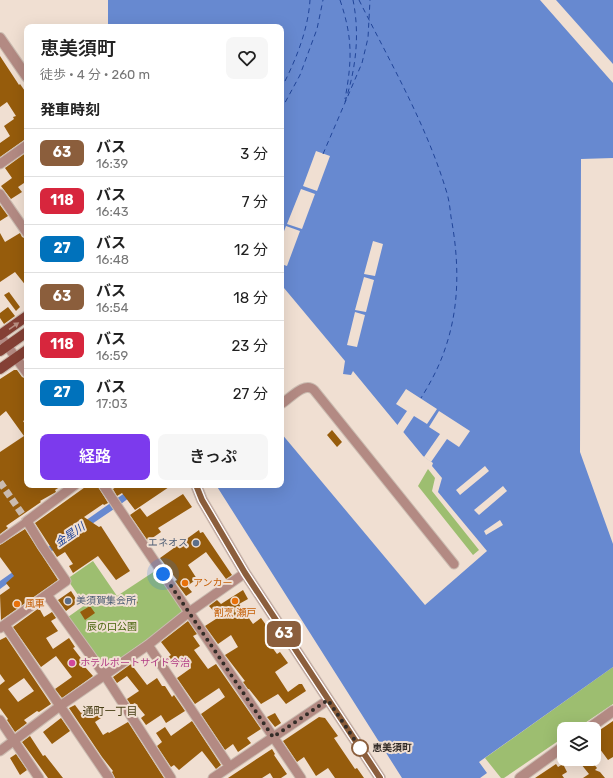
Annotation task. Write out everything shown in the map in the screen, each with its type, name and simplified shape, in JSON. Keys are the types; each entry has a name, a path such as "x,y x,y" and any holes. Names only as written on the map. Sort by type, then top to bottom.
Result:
{"main road":[{"path":"0,336 24,318"},
{"path":"4,348 24,334"},
{"path":"0,369 24,352"}],"street":[{"path":"0,38 24,73"},
{"path":"0,164 24,147"},
{"path":"0,194 24,228"},
{"path":"0,336 4,348 16,358 24,369"},
{"path":"284,402 305,387 314,390 454,564"},
{"path":"0,540 71,488"},
{"path":"105,488 188,613 301,778"},
{"path":"197,488 202,500 245,573 380,778"},
{"path":"27,521 66,581 3,627 60,706 109,778"},
{"path":"0,751 104,674 148,645 188,613 245,573"},
{"path":"47,595 104,674 171,778"},
{"path":"148,645 229,766"},
{"path":"213,778 328,700"},
{"path":"598,722 613,711"},
{"path":"0,720 39,778"},
{"path":"520,778 557,751"}],"green space":[{"path":"428,469 435,478 432,491 479,550 473,555 418,486"},
{"name":"辰の口公園","path":"93,561 117,596 155,571 184,613 104,670 68,617 85,605 67,579"},
{"path":"613,667 613,704 586,722 557,722 557,742 504,778 501,778 485,758"}],"water":[{"path":"108,0 540,0 613,83 613,158 581,159 580,452 613,544 613,667 479,762 487,773 480,778 402,778 218,488 284,488 284,437 425,605 487,551 438,492 442,478 432,466 433,463 423,456 353,371 351,375 343,374 345,361 284,288 284,24 108,24"},
{"path":"556,0 613,0 613,64"},
{"name":"金星川","path":"132,488 142,488 0,589 0,581"}],"pier":[{"path":"316,151 330,156 317,191 303,186"},
{"path":"301,189 315,194 302,229 287,224"},
{"path":"286,226 300,231 287,266 284,265 284,231"},
{"path":"373,241 383,244 375,276 364,274"},
{"path":"364,277 374,280 366,312 355,310"},
{"path":"355,312 365,315 357,347 347,345"},
{"path":"406,389 437,409 427,424 414,416 402,434 396,427 407,411 396,404"},
{"path":"439,411 470,431 459,447 447,439 431,462 424,457 440,434 429,427"},
{"path":"485,466 489,471 460,495 456,490"},
{"path":"503,486 507,491 479,515 474,510"},
{"path":"500,520 503,525 486,535 484,531"}],"building":[{"path":"0,56 19,85 20,84 24,90 24,140 0,157 0,143 10,136 4,126 16,116 7,102 0,107"},
{"path":"24,154 24,183 18,187 22,192 11,199 1,186 12,178 5,168"},
{"path":"0,205 8,216 0,221"},
{"path":"0,233 5,242 20,233 24,238 24,283 15,272 0,282"},
{"path":"9,292 20,307 16,311 4,295"},
{"path":"8,307 15,316 4,324 0,318 0,313"},
{"path":"14,370 17,370 24,378 24,436 6,411 0,416 0,379"},
{"path":"332,430 342,442 337,447 327,435"},
{"path":"24,436 24,488 58,488 55,490 56,492 40,501 41,502 6,526 8,528 0,534 0,452"},
{"path":"84,488 99,488 108,503 103,504 84,517 99,527 101,526 130,571 116,580 98,556 73,573 69,566 73,564 65,552 57,557 35,523"},
{"path":"168,488 135,510 122,493 117,496 113,489"},
{"path":"183,494 192,507 158,528 161,532 148,541 130,515 140,508 147,517"},
{"path":"25,529 58,580 1,620 0,595 10,588 6,583 14,576 0,557 0,545"},
{"path":"199,530 200,533 203,532 232,575 226,579 206,552 188,565 197,579 187,586 192,592 186,596 175,581 177,580 160,558"},
{"path":"243,590 248,599 239,604 253,624 261,618 276,639 269,643 277,654 280,652 288,663 275,672 288,692 299,684 302,684 306,691 286,704 278,694 261,704 248,689 243,682 245,681 225,655 238,647 231,635 218,644 205,626 219,617 209,606 217,600 221,604"},
{"name":"美須賀集会所","path":"71,591 78,602 66,611 58,600"},
{"path":"128,599 134,599 138,603 131,605 129,604"},
{"path":"90,606 95,613 85,620 80,612"},
{"path":"39,608 44,617 52,612 56,618 51,621 58,631 46,638 53,649 69,638 75,647 73,648 87,666 85,667 93,676 62,698 55,689 72,677 56,656 41,667 13,627"},
{"path":"188,621 197,634 193,636 200,646 194,650 208,669 216,664 261,729 247,738 251,743 238,752 233,744 225,750 201,714 225,697 219,688 195,704 177,678 191,668 183,657 173,664 168,657 171,655 161,642"},
{"path":"6,637 51,704 24,720 27,723 15,732 0,708 0,685 5,681 0,674 0,640","holes":["24,678 34,691 18,702 8,689"]},
{"path":"131,664 147,685 157,678 162,686 165,686 172,697 174,695 185,711 166,723 161,715 146,725 141,718 145,715 135,703 131,705 127,699 139,691 127,676 117,683 113,677"},
{"path":"95,704 104,716 95,722 103,735 128,722 164,778 115,778 112,772 113,771 69,708 75,705 81,713"},
{"path":"275,713 281,723 275,727 267,717"},
{"path":"319,717 325,718 338,736 334,738 355,769 357,768 364,778 335,778 328,768 316,776 304,757 297,762 283,741"},
{"path":"61,718 70,731 52,744 43,732"},
{"path":"192,721 221,765 216,769 202,751 179,770 174,765 171,767 157,746 162,742 156,733 165,727 171,736"},
{"path":"613,721 613,757 608,760 601,750 601,729"},
{"path":"30,736 43,756 45,755 63,778 48,778 22,742"},
{"path":"272,749 275,754 274,755 287,774 281,778 273,778 270,773 262,778 228,778"},
{"path":"16,754 27,770 20,775 10,758"},
{"path":"556,764 558,767 564,766 567,772 562,775 564,778 535,778"},
{"path":"583,766 595,766 597,768 595,770 600,772 605,778 583,778 589,774"}],"ferry route":[{"path":"284,83 304,35 310,0"},
{"path":"284,104 300,75 317,29 323,0"},
{"path":"340,0 347,26 350,50 349,73 345,99"},
{"path":"345,102 352,77 356,51 356,26 353,0"},
{"path":"359,0 418,117 438,165 447,193 454,233 457,282 451,330 441,360 432,380 421,398"},
{"path":"323,154 362,63 368,38 370,0"}],"tunnel":[{"path":"0,482 27,521"}],"bus line":[{"name":"63","path":"197,488 202,500 245,573 380,778"}],"place":[{"name":"エネオス","path":"196,543"},
{"name":"アンカー","path":"185,583"},
{"name":"美須賀集会所","path":"68,601"},
{"name":"割烹 瀬戸","path":"235,601"},
{"name":"風車","path":"17,604"},
{"name":"ホテルポートサイド今治","path":"72,663"},
{"name":"恵美須町","path":"360,748"}],"district":[{"name":"通町一丁目","path":"110,711"}],"route":[{"path":"163,574 273,737 328,700 360,748"}]}
